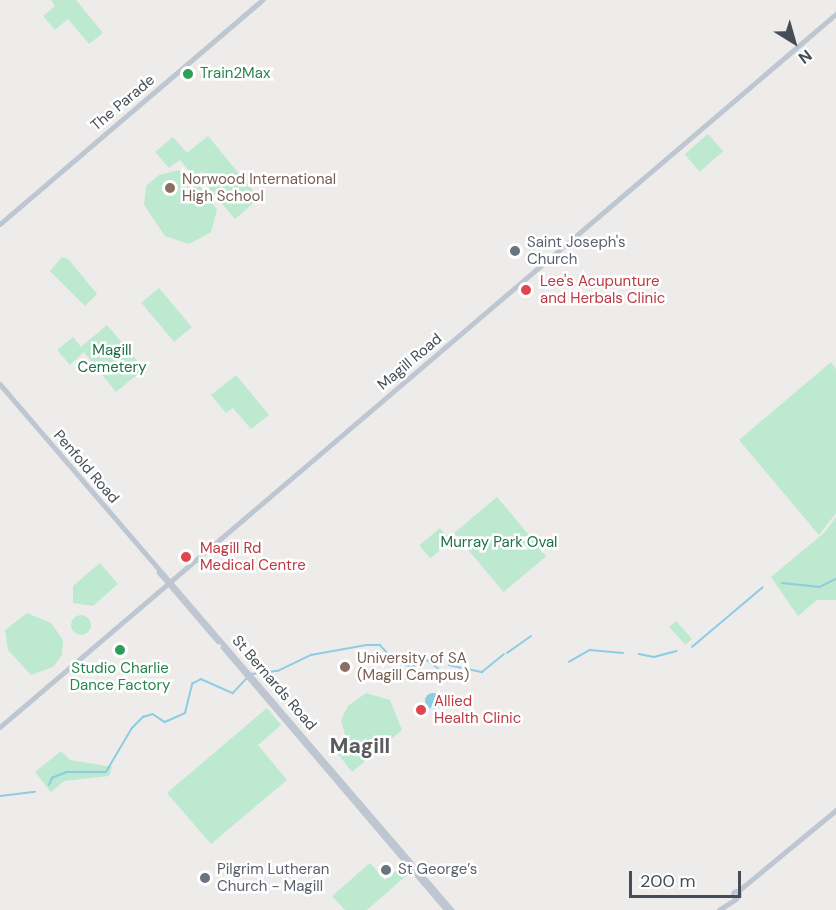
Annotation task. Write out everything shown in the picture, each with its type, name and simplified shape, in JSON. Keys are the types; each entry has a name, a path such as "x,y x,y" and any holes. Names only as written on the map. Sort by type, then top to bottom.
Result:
{"main road":[{"name":"The Parade","path":"0,224 262,0"},
{"name":"Magill Road","path":"0,727 836,14"},
{"name":"Penfold Road","path":"0,384 170,583"},
{"name":"St Bernards Road","path":"170,583 452,910"},
{"name":"St Bernards Road","path":"255,682 447,910"},
{"path":"719,910 836,810"}],"green space":[{"path":"51,0 76,0 103,33 89,44 68,19 55,30 43,16 55,6"},
{"path":"708,134 723,151 700,172 685,154"},
{"path":"208,136 259,198 235,219 198,176 207,168 194,177 180,160 169,168 155,152 173,137 187,153"},
{"path":"178,170 197,181 217,210 211,232 189,244 165,236 144,205 146,186 159,175"},
{"path":"62,257 68,259 97,294 85,306 50,271"},
{"path":"159,288 192,327 174,342 141,303"},
{"name":"Magill Cemetery","path":"107,325 144,369 116,392 84,352 70,365 57,350 73,337 81,347"},
{"path":"831,362 836,369 836,513 819,535 739,440"},
{"path":"236,375 269,415 251,429 233,408 226,413 211,395"},
{"name":"Murray Park Oval","path":"497,497 546,556 504,592 454,533"},
{"path":"836,517 836,600 817,600 798,616 771,577 825,532"},
{"path":"440,528 451,541 430,558 419,545"},
{"path":"100,563 118,584 93,606 73,603 73,586"},
{"path":"27,613 51,623 63,640 62,655 53,667 31,675 8,650 5,630"},
{"path":"81,615 88,618 91,625 88,632 81,635 74,632 71,625 74,618"},
{"path":"676,621 692,639 685,645 669,627"},
{"path":"366,693 390,700 402,730 352,772 338,754 348,745 341,720 348,706"},
{"path":"267,708 281,725 258,745 287,780 211,844 167,793"},
{"path":"61,751 70,760 112,767 109,776 64,781 51,792 35,772"},
{"path":"370,863 385,880 403,865 407,875 367,910 345,910 332,896"}],"water":[{"path":"433,693 439,695 441,701 439,707 433,709 427,707 425,701 427,695"}],"waterway":[{"path":"782,583 820,587 836,579"},
{"path":"692,647 762,588"},
{"path":"507,653 531,636"},
{"path":"252,674 278,671 311,655 366,645 380,645 393,659 411,667 427,660 438,668"},
{"path":"569,662 590,650 623,653"},
{"path":"639,654 654,657 676,651"},
{"path":"449,665 482,672 504,654"},
{"path":"49,785 52,778 67,772 106,772 132,728 143,717 153,714 165,722 185,713 192,684 201,679 233,693 246,679"},
{"path":"0,796 35,792"}],"place":[{"name":"Train2Max","path":"188,74"},
{"name":"Norwood International High School","path":"170,188"},
{"name":"Saint Joseph's Church","path":"515,251"},
{"name":"Lee's Acupunture and Herbals Clinic","path":"526,290"},
{"name":"Magill Rd Medical Centre","path":"186,557"},
{"name":"Studio Charlie Dance Factory","path":"120,650"},
{"name":"University of SA (Magill Campus)","path":"345,667"},
{"name":"Allied Health Clinic","path":"421,710"},
{"name":"St George’s","path":"386,870"},
{"name":"Pilgrim Lutheran Church - Magill","path":"205,878"}],"district":[{"name":"Magill","path":"360,746"}]}
